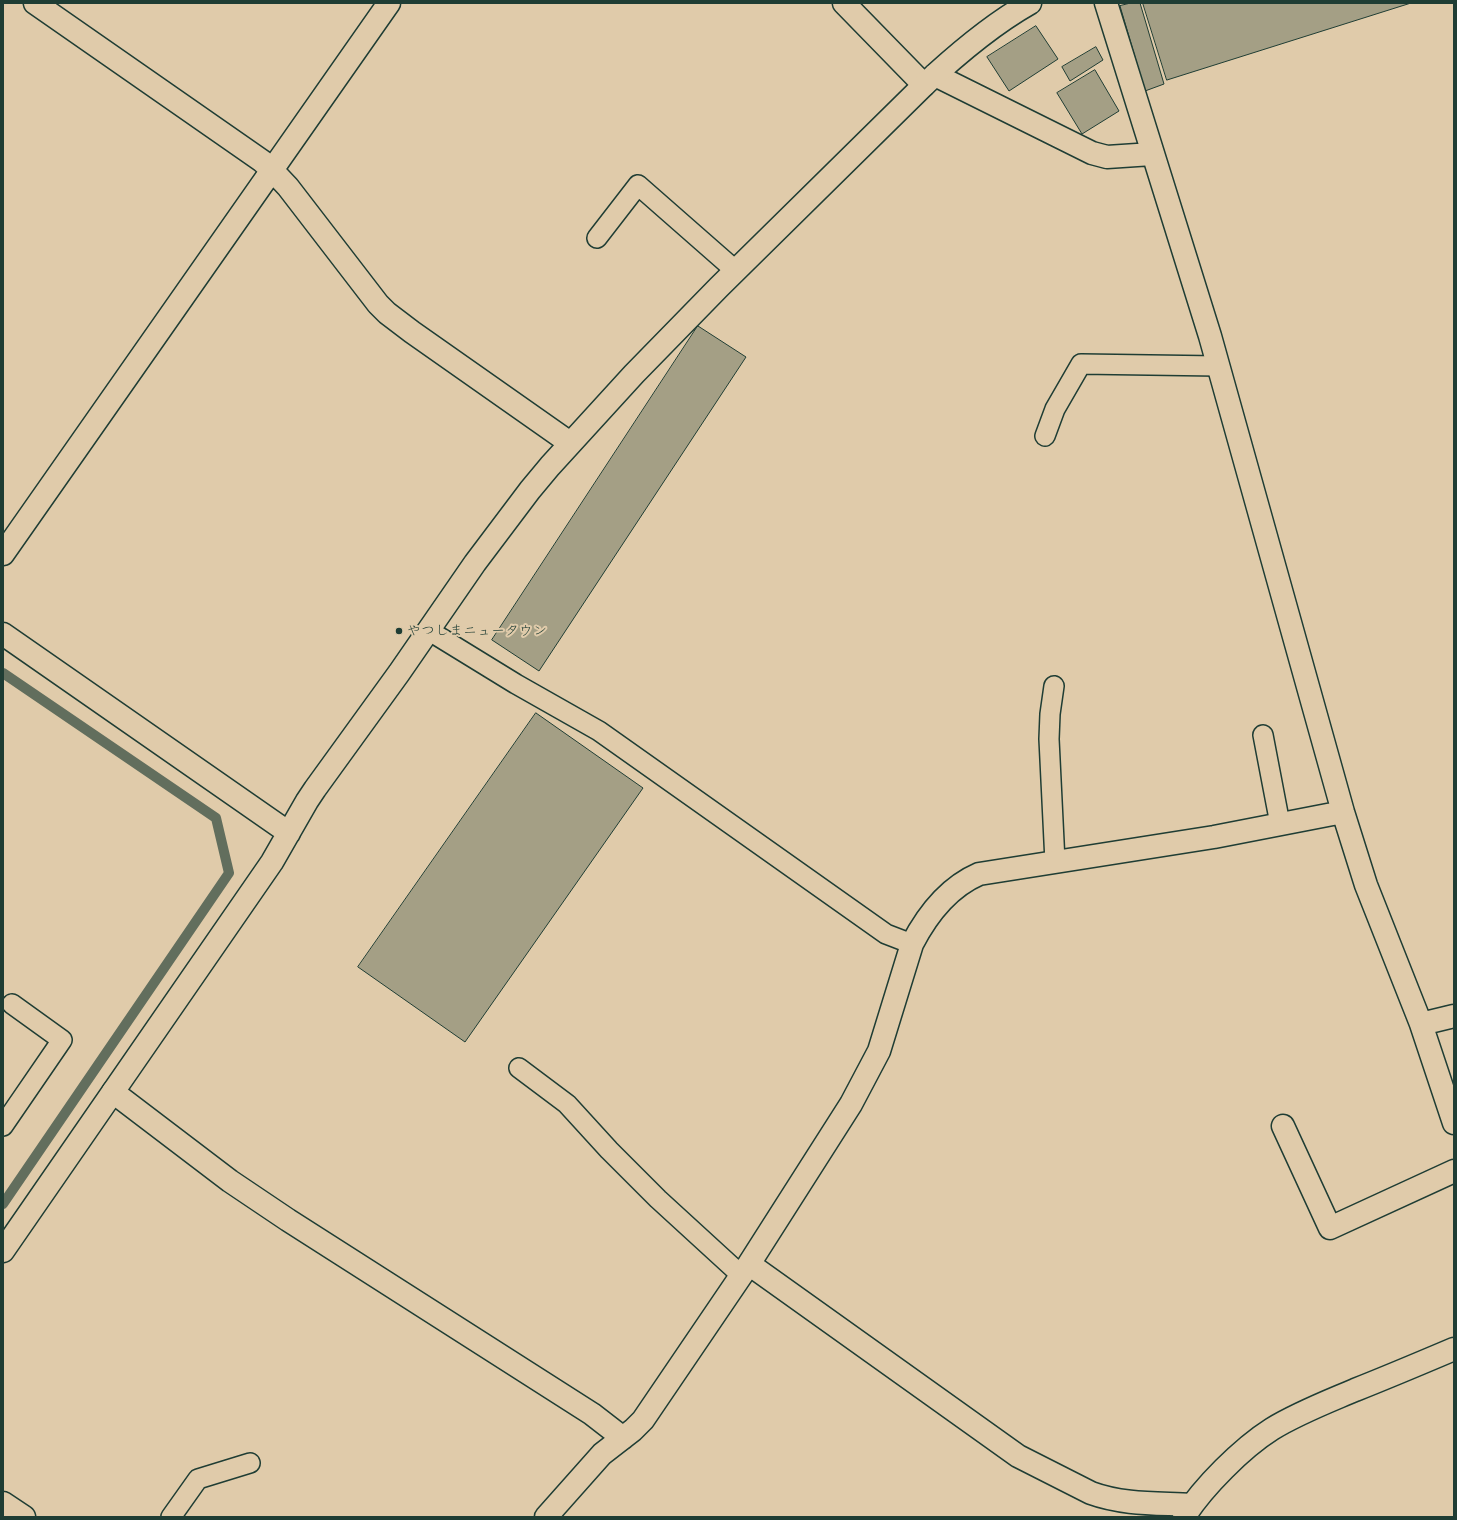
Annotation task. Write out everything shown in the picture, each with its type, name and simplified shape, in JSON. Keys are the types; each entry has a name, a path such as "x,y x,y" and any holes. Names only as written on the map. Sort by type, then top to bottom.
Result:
{"street":[{"path":"36,3 255,156 272,170 288,187 370,294 387,313 570,443"},
{"path":"3,554 389,3"},
{"path":"844,3 930,80 1092,153 1107,157 1152,154"},
{"path":"3,1251 272,862 307,800 399,673 500,528 530,490 570,443 634,374 930,80 996,24 1030,3"},
{"path":"1106,3 1218,366 1343,812 1366,885 1421,1024 1454,1123"},
{"path":"3,634 289,833"},
{"path":"546,1517 602,1454 643,1420 745,1270 851,1104 880,1046 912,944 919,931 950,892 966,879 979,874 1214,837 1343,812"},
{"path":"1421,1024 1454,1016"},
{"path":"113,1092 259,1200 592,1414 623,1438"},
{"path":"1283,1126 1330,1228 1454,1171"},
{"path":"745,1270 1018,1456 1091,1494 1103,1498 1188,1511 1240,1455 1257,1439 1273,1428 1320,1405 1454,1349"},
{"path":"3,1503 24,1517"}],"lane":[{"path":"597,238 638,185 736,271"},
{"path":"1045,436 1055,409 1081,364 1218,366"},
{"path":"428,630 516,684 599,731 886,934 912,944"},
{"path":"1054,686 1050,714 1049,739 1055,862"},
{"path":"1263,734 1280,824"},
{"path":"3,1126 62,1040 12,1004"},
{"path":"518,1068 568,1104 609,1150 652,1194 745,1270"},
{"path":"171,1517 198,1479 250,1463"}],"building":[{"path":"1131,3 1140,3 1164,84 1145,91 1120,6"},
{"path":"1143,3 1411,3 1167,80"},
{"path":"1036,26 1058,59 1009,91 987,57"},
{"path":"1096,47 1103,60 1070,81 1062,67"},
{"path":"1095,70 1119,111 1082,134 1057,93"},
{"path":"698,326 746,357 539,671 492,640"},
{"path":"536,713 643,788 465,1042 358,967"}],"waterway":[{"path":"3,673 216,818 229,873 3,1204"}],"place":[{"name":"やつしまニュータウン","path":"399,631"}]}
